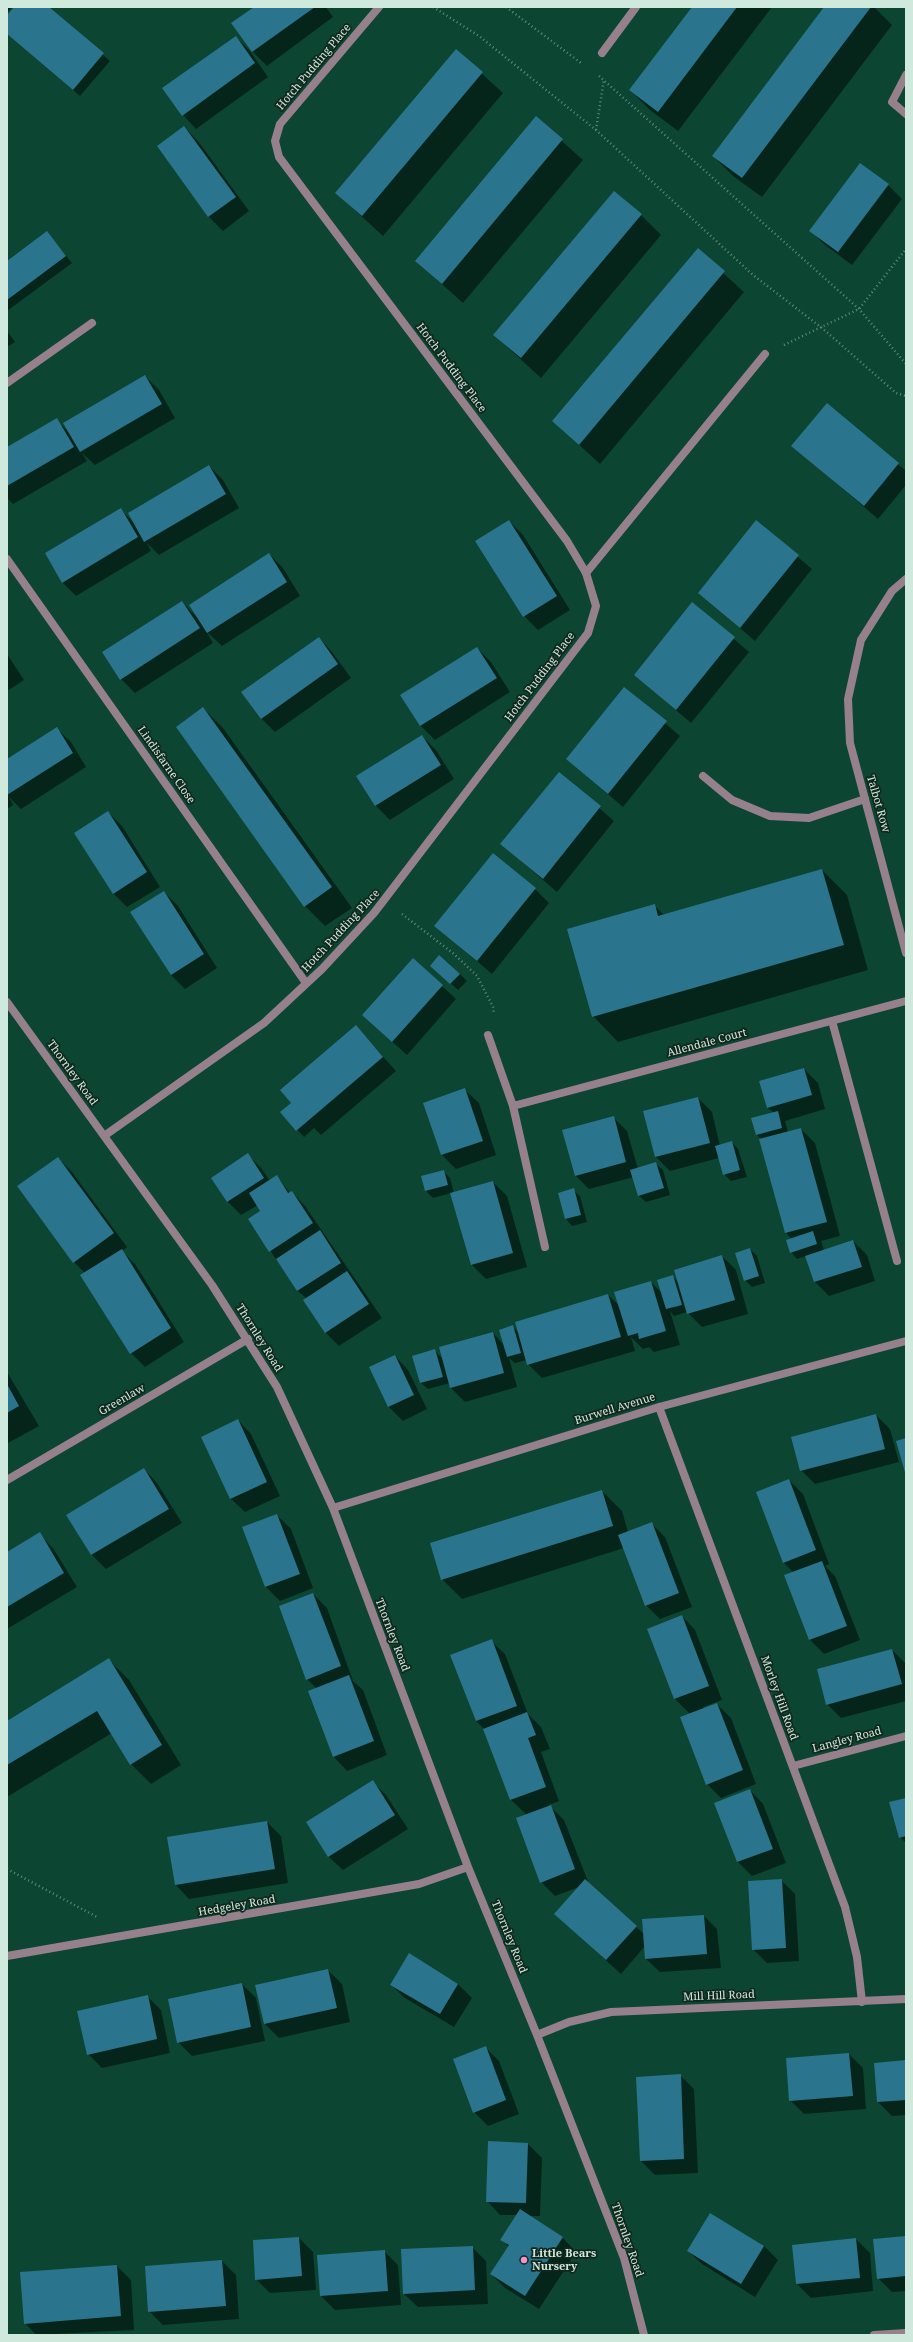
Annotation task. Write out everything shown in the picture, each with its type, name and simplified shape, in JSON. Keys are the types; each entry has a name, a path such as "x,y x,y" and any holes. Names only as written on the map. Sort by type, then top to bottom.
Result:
{"street":[{"name":"Hotch Pudding Place","path":"104,1136 264,1023 306,983 385,900 588,633 596,606 586,573 567,541 279,157 275,141 280,124 379,7"},
{"path":"602,53 636,7"},
{"path":"906,75 892,102 906,114"},
{"path":"7,383 92,323"},
{"path":"586,573 765,354"},
{"name":"Lindisfarne Close","path":"7,559 306,983"},
{"name":"Talbot Row","path":"906,579 892,591 861,640 848,699 850,743 906,953"},
{"path":"703,776 732,800 770,816 809,818 865,799"},
{"name":"Allendale Court","path":"513,1106 906,1001"},
{"name":"Thornley Road","path":"7,1002 248,1339 277,1387 333,1508 468,1867 537,2035 624,2258 644,2335"},
{"path":"832,1021 897,1261"},
{"path":"488,1035 513,1106 545,1248"},
{"name":"Greenlaw","path":"7,1480 248,1339"},
{"name":"Burwell Avenue","path":"333,1508 659,1407 906,1341"},
{"name":"Morley Hill Road","path":"659,1407 845,1907 857,1957 862,2002"},
{"name":"Langley Road","path":"793,1766 906,1736"},
{"name":"Hedgeley Road","path":"7,1956 419,1884 468,1867"},
{"name":"Mill Hill Road","path":"537,2035 569,2022 611,2012 906,1999"},
{"path":"874,2335 906,2333"}],"path":[{"path":"433,7 480,36 596,130 753,275 822,328 896,393 906,396"},
{"path":"506,7 586,66"},
{"path":"596,130 604,80 602,53"},
{"path":"592,71 604,80 859,309 906,364"},
{"path":"765,354 859,309 906,249"},
{"path":"385,900 454,954 477,976 493,1007 495,1021 488,1035"},
{"path":"7,1869 130,1935"}],"building":[{"path":"14,7 49,7 104,53 73,90 7,34 7,15"},
{"path":"254,7 315,7 252,52 231,23"},
{"path":"692,7 737,7 658,112 629,90"},
{"path":"824,7 871,7 742,178 712,156"},
{"path":"236,36 255,63 182,116 162,88"},
{"path":"456,49 483,72 362,216 335,193"},
{"path":"536,116 563,139 442,284 415,261"},
{"path":"184,126 236,197 208,217 157,146"},
{"path":"860,163 889,184 838,252 809,231"},
{"path":"614,191 642,214 521,358 493,335"},
{"path":"47,231 66,256 7,300 7,261"},
{"path":"698,248 725,271 579,445 552,421"},
{"path":"145,375 162,404 80,452 63,423"},
{"path":"827,403 899,463 864,506 791,446"},
{"path":"57,418 74,447 7,486 7,447"},
{"path":"209,465 226,494 144,542 128,513"},
{"path":"121,508 138,537 62,583 45,553"},
{"path":"509,520 557,596 523,617 475,541"},
{"path":"756,520 799,555 740,628 698,593"},
{"path":"269,553 287,582 207,633 189,605"},
{"path":"182,601 200,628 120,680 102,652"},
{"path":"692,602 735,637 676,710 634,675"},
{"path":"319,637 338,664 261,719 241,692"},
{"path":"477,647 497,678 420,726 400,695"},
{"path":"624,687 667,721 608,794 566,759"},
{"path":"203,707 332,887 304,907 176,727"},
{"path":"57,727 73,753 7,795 7,759"},
{"path":"422,735 441,765 375,806 356,776"},
{"path":"559,772 601,806 543,879 500,844"},
{"path":"108,811 147,872 113,894 74,833"},
{"path":"493,853 536,888 477,961 434,926"},
{"path":"822,869 844,945 592,1017 567,929 655,904 658,916"},
{"path":"164,891 204,954 171,975 130,912"},
{"path":"439,955 460,974 450,984 430,966"},
{"path":"413,958 443,985 392,1042 362,1015"},
{"path":"356,1025 383,1057 296,1131 280,1112 291,1103 280,1090"},
{"path":"804,1068 812,1095 767,1108 759,1081"},
{"path":"465,1088 483,1141 441,1155 423,1103"},
{"path":"698,1097 710,1143 655,1157 643,1111"},
{"path":"778,1111 782,1128 756,1135 751,1118"},
{"path":"614,1116 626,1162 575,1176 562,1130"},
{"path":"801,1128 827,1222 785,1233 759,1139"},
{"path":"732,1141 740,1170 723,1175 715,1146"},
{"path":"248,1153 264,1178 227,1202 211,1178"},
{"path":"58,1157 114,1233 73,1263 17,1186"},
{"path":"656,1162 664,1188 638,1196 630,1170"},
{"path":"444,1170 448,1185 425,1191 421,1176"},
{"path":"277,1175 288,1193 292,1191 313,1223 269,1252 248,1219 260,1211 249,1193"},
{"path":"493,1181 513,1253 471,1265 450,1193"},
{"path":"574,1188 581,1215 565,1219 558,1193"},
{"path":"320,1230 341,1263 297,1291 276,1259"},
{"path":"813,1231 817,1244 790,1253 786,1240"},
{"path":"853,1240 862,1267 814,1282 805,1256"},
{"path":"750,1248 759,1276 744,1281 735,1253"},
{"path":"122,1249 171,1328 130,1354 80,1275"},
{"path":"722,1255 735,1300 687,1314 674,1270"},
{"path":"347,1271 369,1304 325,1333 303,1300"},
{"path":"673,1275 682,1305 666,1309 657,1280"},
{"path":"651,1281 666,1331 639,1339 638,1333 628,1336 614,1292"},
{"path":"608,1294 621,1337 527,1365 515,1322"},
{"path":"513,1325 521,1353 507,1357 499,1330"},
{"path":"493,1332 504,1373 450,1388 439,1347"},
{"path":"435,1349 443,1377 420,1383 412,1356"},
{"path":"395,1355 414,1395 388,1407 369,1367"},
{"path":"7,1384 19,1406 7,1413"},
{"path":"876,1414 885,1449 800,1471 791,1437"},
{"path":"238,1419 267,1482 230,1499 201,1437"},
{"path":"906,1438 906,1476 896,1441"},
{"path":"144,1468 169,1509 91,1555 66,1515"},
{"path":"789,1479 816,1550 783,1563 756,1492"},
{"path":"602,1490 613,1526 441,1580 430,1543"},
{"path":"277,1514 300,1574 265,1587 242,1527"},
{"path":"652,1522 679,1593 645,1606 618,1535"},
{"path":"40,1532 64,1573 7,1607 7,1552"},
{"path":"822,1561 847,1626 809,1640 784,1575"},
{"path":"313,1593 341,1666 306,1680 279,1606"},
{"path":"682,1615 709,1686 674,1699 647,1629"},
{"path":"492,1639 517,1706 476,1721 450,1655"},
{"path":"892,1649 902,1684 826,1705 817,1669"},
{"path":"109,1658 162,1745 130,1765 97,1711 7,1765 7,1721"},
{"path":"349,1675 374,1741 333,1757 308,1691"},
{"path":"717,1703 743,1770 706,1785 680,1717"},
{"path":"527,1712 536,1735 528,1738 546,1787 510,1800 483,1729"},
{"path":"373,1780 395,1815 328,1857 306,1822"},
{"path":"750,1789 773,1849 737,1862 714,1803"},
{"path":"906,1798 906,1836 899,1838 889,1802"},
{"path":"551,1805 575,1869 540,1883 516,1818"},
{"path":"267,1821 275,1869 175,1885 167,1837"},
{"path":"585,1879 637,1926 606,1960 554,1914"},
{"path":"782,1879 786,1948 752,1950 748,1881"},
{"path":"704,1915 707,1954 645,1959 642,1919"},
{"path":"409,1953 458,1984 440,2014 390,1985"},
{"path":"328,1969 337,2008 264,2024 255,1985"},
{"path":"242,1983 251,2027 177,2043 168,1999"},
{"path":"148,1995 157,2039 87,2055 77,2011"},
{"path":"486,2046 506,2100 473,2113 453,2059"},
{"path":"849,2053 853,2096 789,2101 786,2058"},
{"path":"906,2060 906,2100 877,2102 874,2063"},
{"path":"681,2074 684,2159 640,2161 636,2077"},
{"path":"488,2141 528,2143 526,2203 486,2202"},
{"name":"Little Bears Nursery","path":"520,2209 563,2237 525,2296 490,2274 509,2245 500,2240"},
{"path":"710,2213 764,2246 741,2284 687,2251"},
{"path":"906,2236 906,2276 877,2279 873,2239"},
{"path":"299,2237 302,2276 255,2280 253,2240"},
{"path":"856,2238 860,2278 796,2284 792,2245"},
{"path":"473,2246 475,2290 403,2294 401,2249"},
{"path":"385,2250 388,2291 320,2296 317,2255"},
{"path":"222,2260 226,2306 148,2312 145,2266"},
{"path":"117,2265 121,2316 24,2324 20,2272"}],"place":[{"name":"Little Bears Nursery","path":"524,2260"}]}
